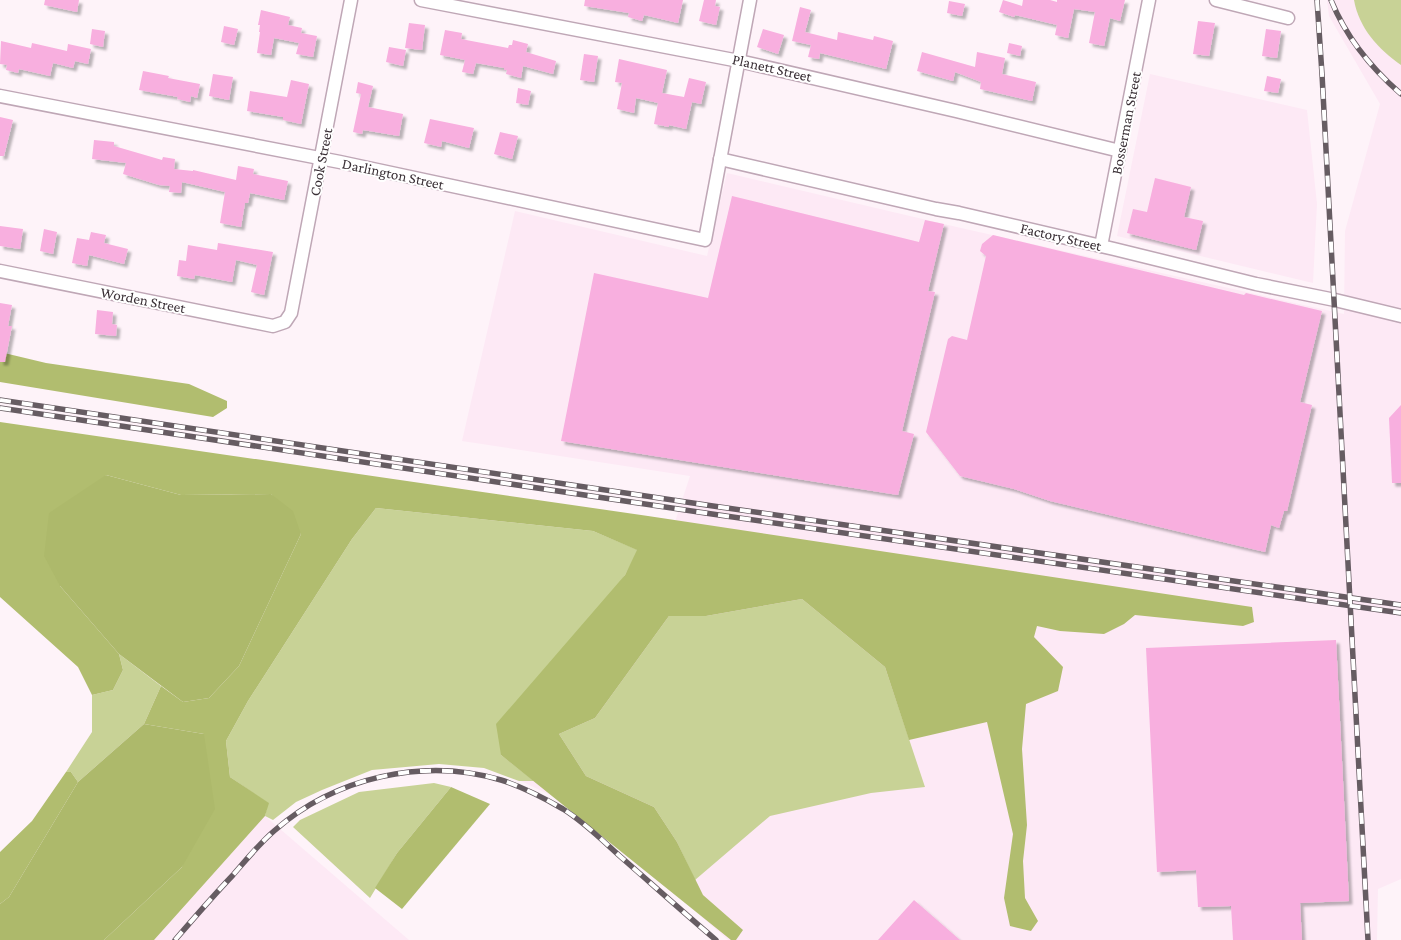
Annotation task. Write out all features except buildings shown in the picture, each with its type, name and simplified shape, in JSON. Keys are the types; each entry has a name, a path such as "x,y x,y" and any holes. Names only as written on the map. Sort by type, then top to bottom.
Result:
{"street":[{"name":"Cook Street","path":"285,322 292,313 351,0"},
{"name":"Planett Street","path":"421,0 739,61 1120,151"},
{"path":"720,159 750,0"},
{"name":"Bosserman Street","path":"1101,246 1149,0"},
{"path":"1216,0 1288,18"},
{"name":"Darlington Street","path":"0,96 322,159 705,240 720,159"},
{"name":"Factory Street","path":"720,159 1401,316"},
{"name":"Worden Street","path":"0,271 274,326 285,322"}],"shaded area":[{"path":"1327,0 1401,0 1401,879 1378,889 1377,940 728,940 578,808 493,768 674,525 690,476 462,441 515,211 707,256 727,173 1344,314 1345,231 1380,104 1329,16"},
{"path":"1354,0 1401,0 1401,65 1377,45 1365,29"},
{"path":"1150,74 1307,110 1317,204 1313,283 1117,236"},
{"path":"0,352 46,363 189,384 227,401 227,408 213,417 0,382"},
{"path":"0,422 648,516 1252,607 1254,622 1243,626 1135,615 1124,624 1104,634 1060,631 1037,626 1034,637 1063,667 1058,691 1026,704 1022,749 1027,825 1023,861 1025,898 1038,921 1031,931 1010,926 1004,898 1013,834 987,722 909,740 885,667 802,599 706,616 669,616 595,718 559,734 586,776 654,807 677,842 703,895 743,930 736,940 731,940 501,755 496,724 625,575 637,550 593,531 376,508 352,539 248,701 226,741 230,777 269,803 265,816 154,940 104,940 182,867 204,734 144,724 161,686 183,702 209,698 239,666 301,534 271,494 181,495 106,475 60,586 119,654 123,670 113,690 92,695 78,667 0,597"},
{"path":"106,475 181,495 271,494 293,511 301,534 239,666 209,698 183,702 119,654 60,586 44,556 49,513"},
{"path":"376,508 593,531 638,550 625,575 501,755 534,781 519,781 484,768 439,764 372,770 296,802 273,820 265,816 268,803 230,777 226,741 248,701 352,539"},
{"path":"802,599 885,667 925,787 871,793 770,816 695,880 677,842 654,807 586,776 559,734 595,718 669,616 706,616"},
{"path":"119,654 161,686 144,724 78,782 71,772 66,772 92,732 92,695 113,690 123,670"},
{"path":"144,724 204,734 215,809 182,867 104,940 0,940 0,904 9,897 78,782"},
{"path":"66,772 71,772 78,782 9,897 0,904 0,852 32,821"},
{"path":"434,783 451,787 397,853 370,898 293,827 300,820 359,792"},
{"path":"451,787 490,804 402,909 375,888 397,853"},
{"path":"265,816 409,940 154,940"}],"railway":[{"path":"1317,0 1368,940"},
{"path":"1331,0 1344,27 1360,51 1401,94"},
{"path":"0,400 713,506 1401,605"},
{"path":"0,408 712,514 1401,613"},
{"path":"175,940 263,841 298,812 324,797 352,785 411,772 442,771 472,773 501,780 533,793 563,809 593,832 716,940"}]}
